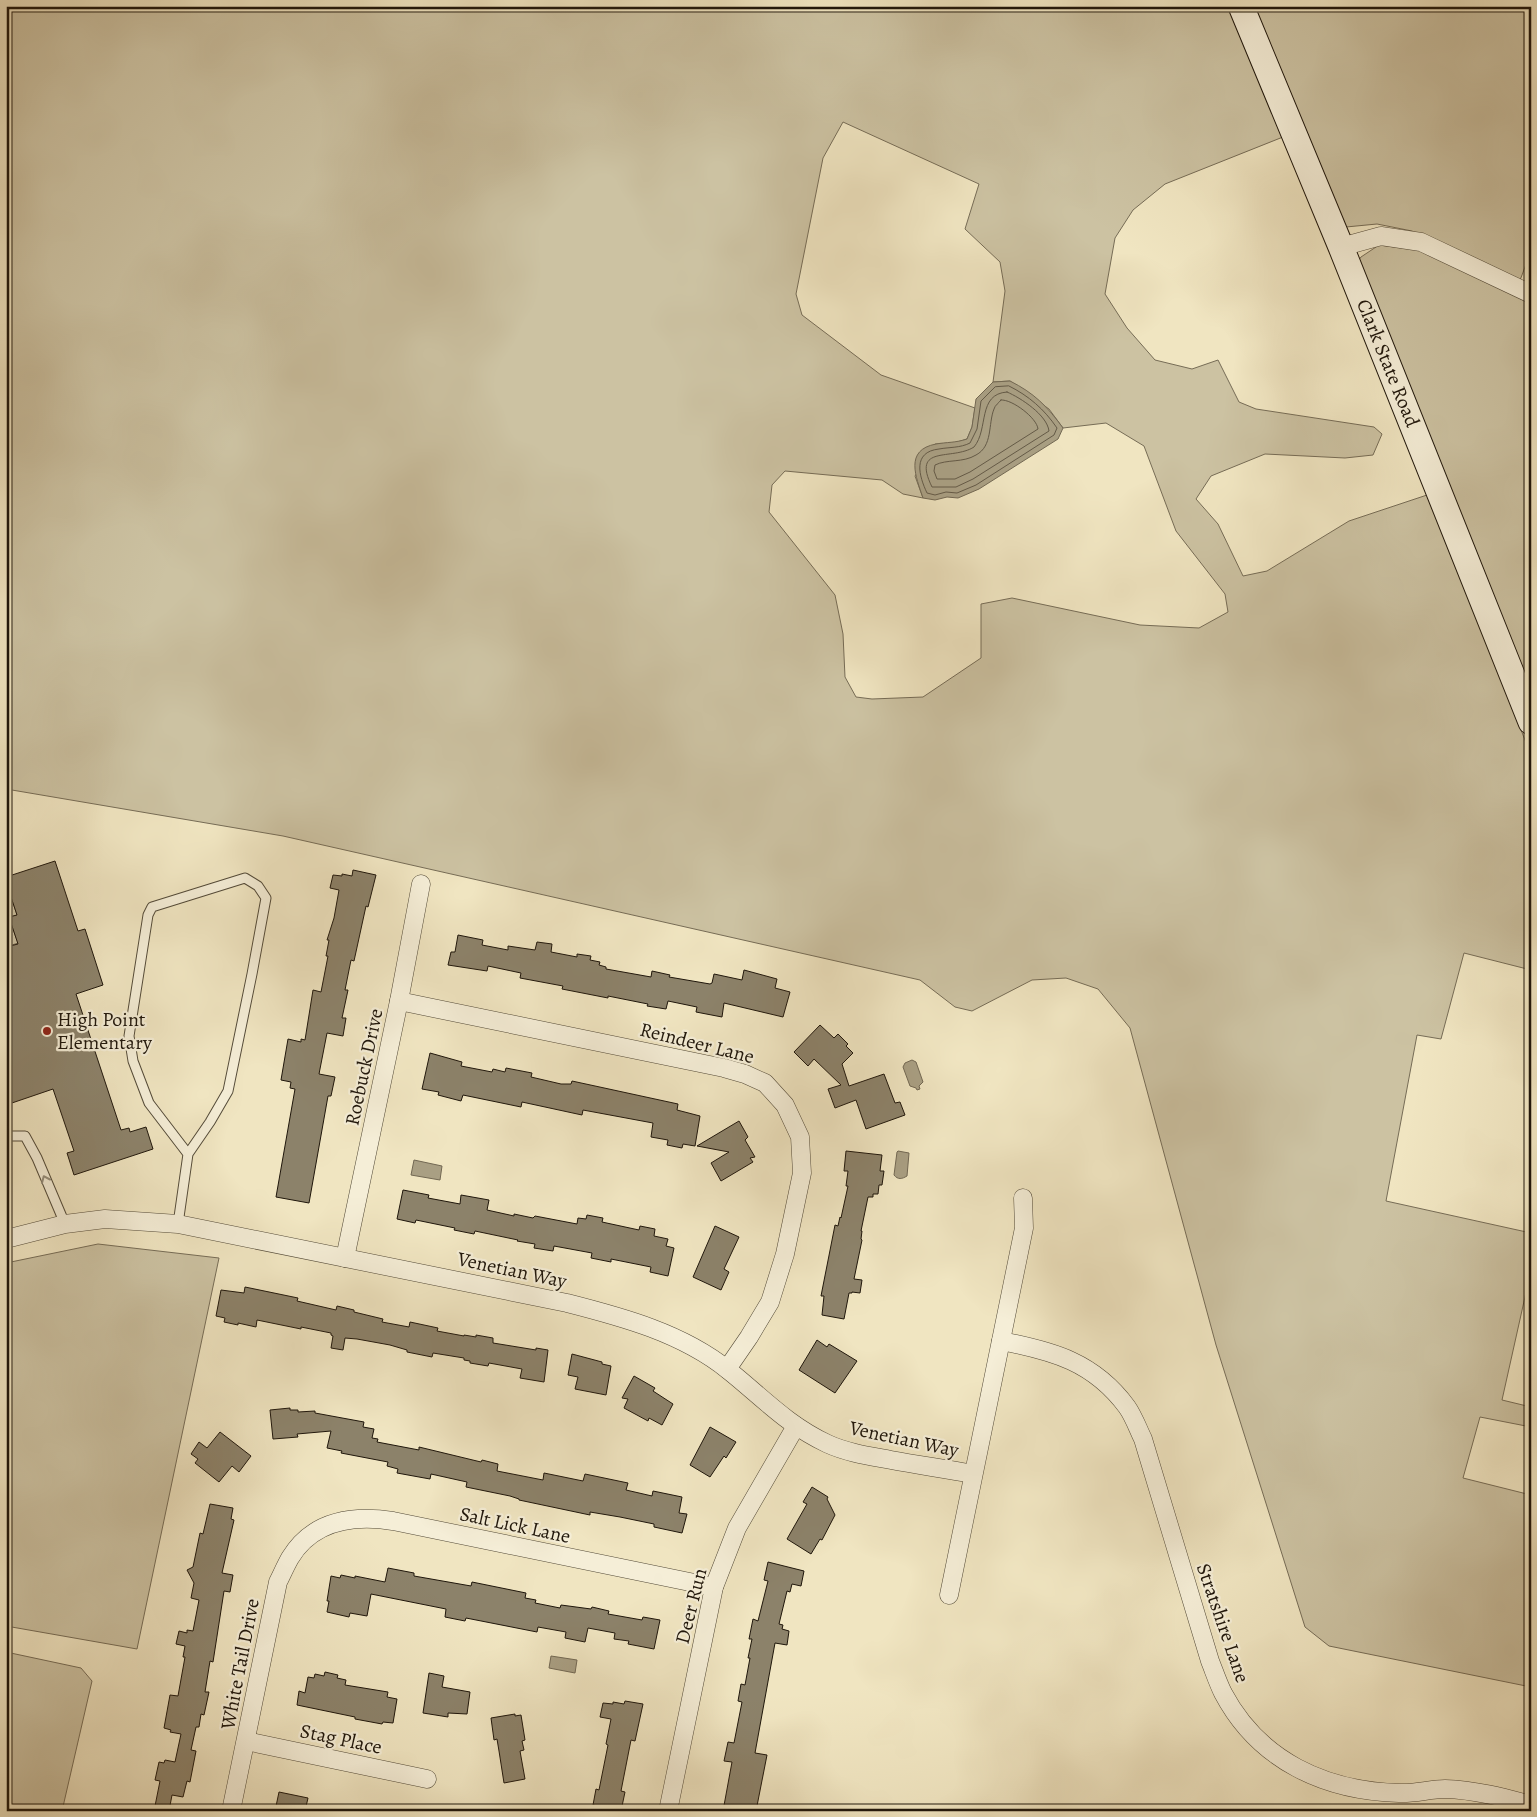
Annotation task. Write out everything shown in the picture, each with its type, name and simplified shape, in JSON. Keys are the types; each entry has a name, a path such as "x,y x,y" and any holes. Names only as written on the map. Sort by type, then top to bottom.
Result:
{"main road":[{"name":"Clark State Road","path":"1241,6 1341,246 1531,722"}],"street":[{"path":"1341,246 1381,236 1421,242 1531,294"},
{"name":"Roebuck Drive","path":"345,1258 399,1002 421,884"},
{"name":"Reindeer Lane","path":"399,1002 724,1068 745,1074 764,1083 786,1104 800,1137 802,1173 785,1254 770,1302 750,1337 727,1369"},
{"path":"948,1595 1024,1228 1023,1198"},
{"name":"Venetian Way","path":"6,1239 65,1224 106,1219 178,1224 567,1303 611,1314 662,1333 694,1348 727,1369 774,1410 796,1426 829,1444 863,1454 973,1474"},
{"name":"Stratshire Lane","path":"1001,1341 1045,1350 1076,1362 1105,1382 1128,1409 1143,1439 1210,1661 1223,1693 1245,1725 1268,1748 1297,1769 1330,1783 1365,1790 1401,1794 1444,1789 1486,1793 1531,1805"},
{"name":"Deer Run","path":"668,1811 714,1587 737,1528 796,1426"},
{"name":"Salt Lick Lane","path":"310,1535 330,1524 350,1519 372,1518 714,1587"},
{"name":"White Tail Drive","path":"231,1811 278,1582 291,1556 310,1535"},
{"name":"Stag Place","path":"246,1741 427,1778"}],"lane":[{"path":"178,1224 188,1154 228,1091 252,974 266,898 258,886 245,878 152,907 148,915 129,1036 134,1061 149,1103 188,1154"},
{"path":"6,1136 25,1136 37,1158 65,1224"}],"shaded area":[{"path":"6,6 1228,6 1283,137 1165,184 1133,210 1115,238 1105,294 1127,328 1155,360 1192,369 1218,360 1239,402 1256,409 1374,427 1382,434 1373,455 1345,458 1265,454 1211,476 1196,499 1218,524 1243,576 1267,571 1349,521 1427,495 1531,755 1531,970 1464,953 1441,1039 1417,1035 1386,1201 1531,1233 1531,1270 1502,1400 1531,1407 1531,1427 1480,1417 1463,1478 1531,1495 1531,1687 1329,1646 1305,1627 1216,1345 1130,1028 1098,989 1066,978 1032,980 972,1011 955,1007 920,980 283,836 6,789","holes":["843,122 979,184 965,229 1000,262 1005,291 993,382 1010,381 1049,409 1063,428 1106,423 1144,446 1176,531 1225,594 1228,612 1199,628 1140,625 1012,598 981,604 981,658 923,697 872,699 856,697 845,677 843,634 835,595 769,512 772,485 785,471 882,480 903,494 923,498 915,476 935,444 954,443 967,439 972,427 975,408 881,375 802,315 796,294 823,158"]},
{"path":"1248,6 1531,6 1531,251 1519,283 1412,231 1377,224 1346,227 1338,217"},
{"path":"1379,245 1418,250 1531,302 1531,709 1355,265 1361,257"},
{"path":"6,882 17,915 9,918 18,943 6,947"},
{"path":"98,1244 219,1258 137,1649 6,1626 6,1263"},
{"path":"6,1652 81,1668 92,1681 62,1811 6,1811"}],"water":[{"path":"1010,381 1033,395 1051,413 1063,428 1058,439 979,489 958,498 947,497 935,500 923,498 915,465 919,452 926,447 936,444 967,439 972,427 976,399 993,382"},
{"path":"912,1060 916,1062 923,1082 919,1086 920,1089 917,1090 910,1086 903,1067 905,1063"},
{"path":"898,1151 909,1153 907,1176 903,1178 897,1178 894,1175"},
{"path":"414,1160 442,1166 440,1180 411,1175"},
{"path":"551,1656 577,1660 575,1673 549,1668"}],"building":[{"name":"High Point Elementary","path":"55,861 78,931 85,929 103,985 76,994 121,1130 129,1128 130,1132 146,1127 153,1149 74,1175 67,1153 74,1151 53,1089 6,1105 6,947 18,944 9,917 17,915 6,877"},
{"path":"353,870 376,875 368,907 366,906 354,961 351,960 345,990 348,990 342,1018 346,1018 343,1036 327,1033 319,1074 335,1077 331,1096 328,1096 309,1203 276,1197 295,1089 290,1088 291,1082 281,1080 288,1039 301,1042 301,1039 305,1040 313,990 321,992 328,956 326,956 329,940 327,940 334,918 339,890 330,888 333,875 352,876"},
{"path":"458,935 483,940 482,945 508,950 508,946 535,950 537,942 552,944 551,952 577,957 577,954 591,956 590,960 600,962 599,965 606,967 606,969 651,977 652,971 670,975 669,977 710,984 714,974 742,980 744,970 777,979 775,988 790,992 783,1017 724,1003 722,1017 696,1012 697,1007 668,1001 666,1009 647,1006 648,1004 562,989 563,986 520,978 521,973 488,966 487,971 448,965 451,952 455,952"},
{"path":"820,1025 834,1038 838,1034 848,1044 846,1046 853,1053 842,1064 849,1086 884,1074 895,1103 900,1102 905,1115 866,1129 856,1100 835,1108 828,1089 841,1085 814,1059 808,1066 794,1052"},
{"path":"430,1053 462,1062 461,1066 492,1072 493,1069 505,1072 506,1068 532,1073 531,1077 561,1084 571,1084 572,1081 678,1104 677,1110 700,1116 695,1146 683,1144 682,1148 667,1145 668,1140 651,1137 653,1123 583,1110 582,1115 522,1102 521,1107 463,1095 461,1101 438,1095 439,1092 422,1089"},
{"path":"739,1121 748,1137 745,1140 755,1157 750,1158 753,1162 721,1181 711,1163 729,1152 697,1146"},
{"path":"846,1151 882,1155 880,1171 884,1171 882,1185 879,1185 878,1194 868,1197 861,1231 862,1240 854,1279 862,1280 860,1293 849,1293 844,1319 822,1315 824,1296 821,1296 835,1225 838,1226 841,1218 848,1186 846,1186 848,1171 844,1171"},
{"path":"403,1190 429,1195 428,1198 460,1204 461,1195 489,1200 487,1210 514,1216 514,1214 533,1218 535,1216 577,1224 578,1218 586,1219 587,1215 603,1218 602,1222 639,1230 640,1226 655,1229 654,1236 668,1239 666,1246 674,1248 668,1276 650,1272 651,1267 611,1259 611,1262 591,1258 592,1253 554,1246 553,1251 534,1248 535,1244 518,1240 475,1231 474,1234 416,1220 415,1223 397,1219"},
{"path":"715,1226 739,1237 724,1269 729,1272 721,1290 693,1277"},
{"path":"245,1287 298,1298 297,1301 336,1310 337,1306 354,1310 354,1312 383,1319 382,1322 409,1327 410,1322 438,1328 437,1331 464,1336 476,1337 476,1335 493,1338 493,1343 536,1350 536,1348 548,1350 544,1382 520,1378 522,1369 489,1363 488,1366 470,1363 470,1361 464,1360 464,1358 433,1353 432,1357 407,1352 407,1350 390,1345 357,1339 345,1338 343,1350 331,1348 333,1336 331,1333 257,1320 256,1327 238,1323 238,1325 224,1322 225,1318 216,1316 221,1290 244,1293"},
{"path":"817,1340 827,1347 829,1344 857,1361 835,1393 799,1370"},
{"path":"572,1354 611,1366 606,1395 575,1389 578,1377 568,1375"},
{"path":"634,1376 655,1388 653,1391 673,1404 662,1425 649,1418 648,1421 624,1408 628,1399 622,1398"},
{"path":"290,1408 290,1410 298,1410 298,1412 315,1411 315,1413 364,1422 363,1427 374,1429 372,1438 378,1439 377,1442 419,1450 419,1447 481,1462 482,1460 498,1464 497,1471 543,1480 544,1473 583,1481 585,1474 628,1483 626,1490 652,1496 653,1491 682,1497 679,1513 687,1514 682,1533 654,1527 654,1524 620,1517 590,1512 590,1515 519,1500 510,1496 466,1487 467,1482 431,1474 430,1479 397,1473 398,1469 387,1466 388,1462 341,1453 342,1451 327,1448 331,1431 297,1434 298,1437 273,1439 270,1410"},
{"path":"710,1427 736,1442 726,1458 724,1456 710,1477 690,1465"},
{"path":"220,1432 251,1456 239,1472 232,1466 219,1482 195,1463 198,1459 191,1454 199,1442 207,1448"},
{"path":"812,1487 828,1497 827,1499 835,1515 822,1540 820,1539 811,1554 787,1539 807,1504 803,1502"},
{"path":"210,1504 233,1508 231,1519 234,1520 222,1573 233,1575 230,1592 224,1591 213,1662 210,1661 205,1692 209,1692 204,1715 201,1714 199,1727 196,1727 191,1750 196,1751 190,1782 187,1781 183,1797 172,1795 169,1811 154,1811 160,1781 155,1780 159,1762 164,1763 165,1760 175,1762 181,1734 170,1732 171,1730 164,1728 170,1695 178,1696 185,1657 183,1657 185,1646 176,1644 179,1631 187,1633 187,1630 193,1631 199,1600 191,1598 194,1583 187,1570 193,1567 200,1533 203,1534"},
{"path":"768,1562 804,1571 801,1586 792,1584 790,1592 787,1591 779,1624 783,1625 782,1629 789,1631 787,1645 775,1643 755,1753 767,1755 756,1811 723,1811 732,1762 724,1761 728,1742 734,1743 742,1702 738,1701 741,1684 745,1685 750,1658 748,1658 752,1639 749,1639 753,1619 758,1621 768,1581 764,1580"},
{"path":"388,1568 414,1573 414,1576 471,1586 472,1582 526,1593 525,1598 536,1600 535,1603 560,1608 561,1605 591,1609 592,1607 609,1611 608,1614 642,1620 643,1617 660,1620 654,1649 628,1644 629,1641 614,1639 615,1633 588,1628 585,1642 565,1638 566,1632 538,1627 537,1632 466,1618 465,1621 445,1617 446,1609 371,1594 367,1616 350,1613 349,1617 327,1612 331,1576 340,1578 341,1575 355,1578 355,1576 385,1582"},
{"path":"325,1672 338,1675 337,1678 346,1680 345,1685 388,1692 387,1697 397,1699 393,1723 383,1722 382,1724 355,1719 355,1717 297,1705 299,1691 305,1693 308,1677 314,1678 315,1674 324,1676"},
{"path":"429,1673 444,1676 442,1687 470,1692 467,1714 448,1713 448,1717 423,1713"},
{"path":"625,1701 643,1704 635,1741 631,1740 621,1791 625,1792 621,1811 593,1805 596,1789 599,1790 611,1719 600,1717 603,1703 624,1704"},
{"path":"515,1714 515,1716 521,1715 525,1740 522,1741 524,1750 520,1751 525,1779 504,1783 497,1739 494,1740 491,1718"},
{"path":"279,1792 308,1798 305,1811 275,1811"}],"place":[{"name":"High Point Elementary","path":"47,1031"}]}
